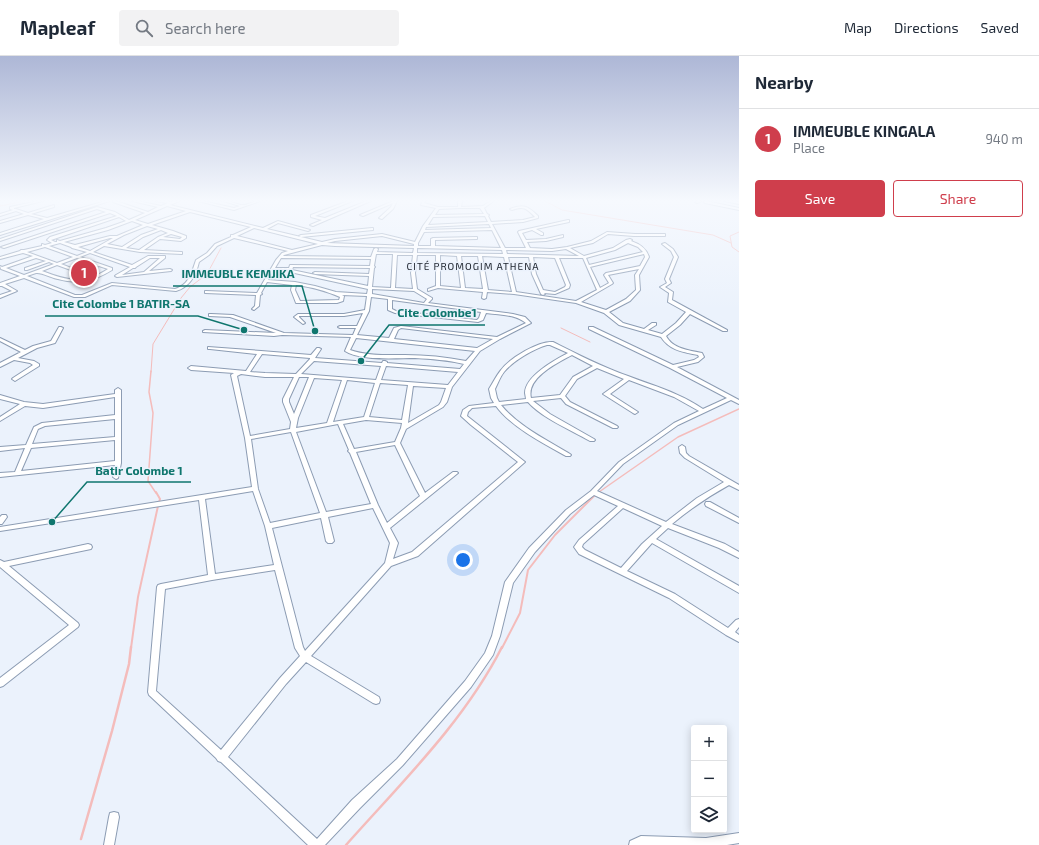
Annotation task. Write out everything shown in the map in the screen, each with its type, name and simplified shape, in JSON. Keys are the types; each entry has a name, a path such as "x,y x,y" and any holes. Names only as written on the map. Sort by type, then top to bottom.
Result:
{"street":[{"path":"0,240 10,237"},
{"path":"1,247 33,237"},
{"path":"53,242 49,240 55,237"},
{"path":"0,258 75,237"},
{"path":"73,247 112,237"},
{"path":"1,285 90,252 118,237"},
{"path":"123,248 141,237"},
{"path":"140,251 159,238 181,240 185,238 182,237"},
{"path":"1,268 76,296 87,295 112,284 168,291 179,290 192,276 197,261 208,254 216,245 231,237"},
{"path":"235,237 292,251"},
{"path":"298,237 324,244 377,246 416,245 433,247 529,250 552,250 567,248 592,242 601,237"},
{"path":"254,309 257,306 260,294 279,257 283,254 335,240 360,237"},
{"path":"391,237 416,245"},
{"path":"415,290 413,273 415,253 416,245 421,237"},
{"path":"498,237 504,249 514,293"},
{"path":"522,237 529,250"},
{"path":"525,241 546,240 559,237"},
{"path":"375,253 584,257 614,249 633,237"},
{"path":"433,247 433,239 476,238 480,248"},
{"path":"58,241 134,267"},
{"path":"606,312 628,300 637,291 637,277 647,257 646,252 640,246 627,241"},
{"path":"664,244 672,250 676,257 667,279 673,286 670,301 725,330"},
{"path":"38,271 73,283 95,278 111,269 43,245"},
{"path":"104,245 140,251 181,253"},
{"path":"377,246 373,258 367,310 347,351 387,356 422,357 467,363"},
{"path":"1,247 15,253"},
{"path":"567,248 584,257 599,290"},
{"path":"22,251 50,260 79,272 99,265"},
{"path":"588,266 646,252"},
{"path":"392,289 395,253"},
{"path":"438,254 438,287"},
{"path":"458,254 463,288"},
{"path":"480,255 486,290 484,298"},
{"path":"1,268 37,256"},
{"path":"279,257 299,256 373,258"},
{"path":"531,256 534,274 544,297"},
{"path":"542,291 554,293 567,288 568,285 556,256"},
{"path":"146,272 164,257 149,257 117,276 170,270"},
{"path":"26,269 50,260"},
{"path":"273,269 290,269 292,266 372,267"},
{"path":"577,302 610,284 606,276 607,274 641,267"},
{"path":"290,269 290,271 297,273 370,288 415,290 430,299 426,304"},
{"path":"297,273 371,275"},
{"path":"49,286 63,280"},
{"path":"248,438 366,418 404,425 440,406 444,402 449,387 478,350 498,338 529,323 513,314 426,304 369,295 336,293 295,283 267,281"},
{"path":"295,283 293,291 300,302 341,301 342,296 336,293"},
{"path":"669,283 662,287 671,292"},
{"path":"0,297 16,291 1,285"},
{"path":"429,290 438,287 463,288 514,293 577,302 606,312 621,324 663,336 667,344 700,354 702,357 696,361 672,367"},
{"path":"206,292 260,294"},
{"path":"390,298 390,310 395,312 478,321 481,320 484,311"},
{"path":"303,323 296,317 298,315 344,315 367,310"},
{"path":"663,336 678,324 689,312"},
{"path":"211,316 231,316 283,334"},
{"path":"644,331 654,324"},
{"path":"340,327 359,327"},
{"path":"391,340 396,329 401,327 498,338"},
{"path":"1,364 35,347 53,342 61,328"},
{"path":"591,328 672,367 739,402"},
{"path":"206,331 274,335 355,336 478,350"},
{"path":"0,339 25,352"},
{"path":"568,455 522,427 508,416 497,403 492,392 492,389 503,370 514,360 547,343 572,353 597,366 679,396 694,403 703,411"},
{"path":"210,348 461,371"},
{"path":"294,422 286,402 297,376 319,349"},
{"path":"261,352 243,373 234,375 248,438 255,489 268,526 277,567 299,648 305,657 376,700"},
{"path":"572,353 541,371 528,388 527,391 529,400 549,416 592,440"},
{"path":"366,418 387,356"},
{"path":"13,358 32,362 37,365 15,379"},
{"path":"562,396 575,378 597,366"},
{"path":"191,368 449,387"},
{"path":"312,376 294,422 293,430 324,515 330,541"},
{"path":"627,378 627,380 606,394 635,412"},
{"path":"329,424 345,379"},
{"path":"411,384 404,425 397,443 424,497"},
{"path":"0,397 24,404 51,406 118,393 118,463 116,477"},
{"path":"388,564 415,554 522,462 464,416 465,411 471,407 562,396 574,406 615,427"},
{"path":"277,567 161,587 152,692 221,758 317,845 356,804 400,762 468,684 489,655 499,624 509,582 532,550 568,512 592,492 620,463 676,424 731,398"},
{"path":"0,419 24,404"},
{"path":"17,474 36,428 44,424 117,417"},
{"path":"221,758 305,657 388,564 394,543 375,505 340,422"},
{"path":"0,449 27,448 118,438"},
{"path":"351,451 397,443"},
{"path":"682,447 683,453 687,457 739,488"},
{"path":"0,475 118,463"},
{"path":"386,527 455,473"},
{"path":"622,572 667,525 715,489 729,482"},
{"path":"0,528 255,489"},
{"path":"592,492 667,525 722,546 739,555"},
{"path":"202,498 212,577"},
{"path":"708,504 739,521"},
{"path":"268,526 375,505"},
{"path":"622,505 581,542 578,547 582,552 672,596 739,639"},
{"path":"652,540 739,590"},
{"path":"1,564 88,547"},
{"path":"0,683 75,625 1,564"},
{"path":"729,633 739,622"},
{"path":"109,845 114,817"},
{"path":"634,845 641,841 706,843 739,838"}],"waterway":[{"path":"717,237 731,243"},
{"path":"730,237 732,247 739,252"},
{"path":"151,372 153,344 181,298 190,287 207,274 221,248"},
{"path":"561,328 590,342"},
{"path":"151,371 149,392 153,413 148,481 156,493"},
{"path":"599,492 678,437 739,409"},
{"path":"156,492 160,499 159,502"},
{"path":"502,648 520,613 528,570 555,535 595,495"},
{"path":"131,648 138,597 158,506"},
{"path":"81,839 112,731 129,664 131,647"},
{"path":"346,845 410,775 450,726 487,674 502,647"}],"place":[{"name":"IMMEUBLE KINGALA","path":"84,273"},
{"name":"Cite Colombe 1 BATIR-SA","path":"244,330"},
{"name":"IMMEUBLE KEMJIKA","path":"315,331"},
{"name":"Cite Colombe1","path":"361,361"},
{"name":"Batir Colombe 1","path":"52,522"}],"district":[{"name":"CITÉ PROMOGIM ATHENA","path":"473,266"}]}
